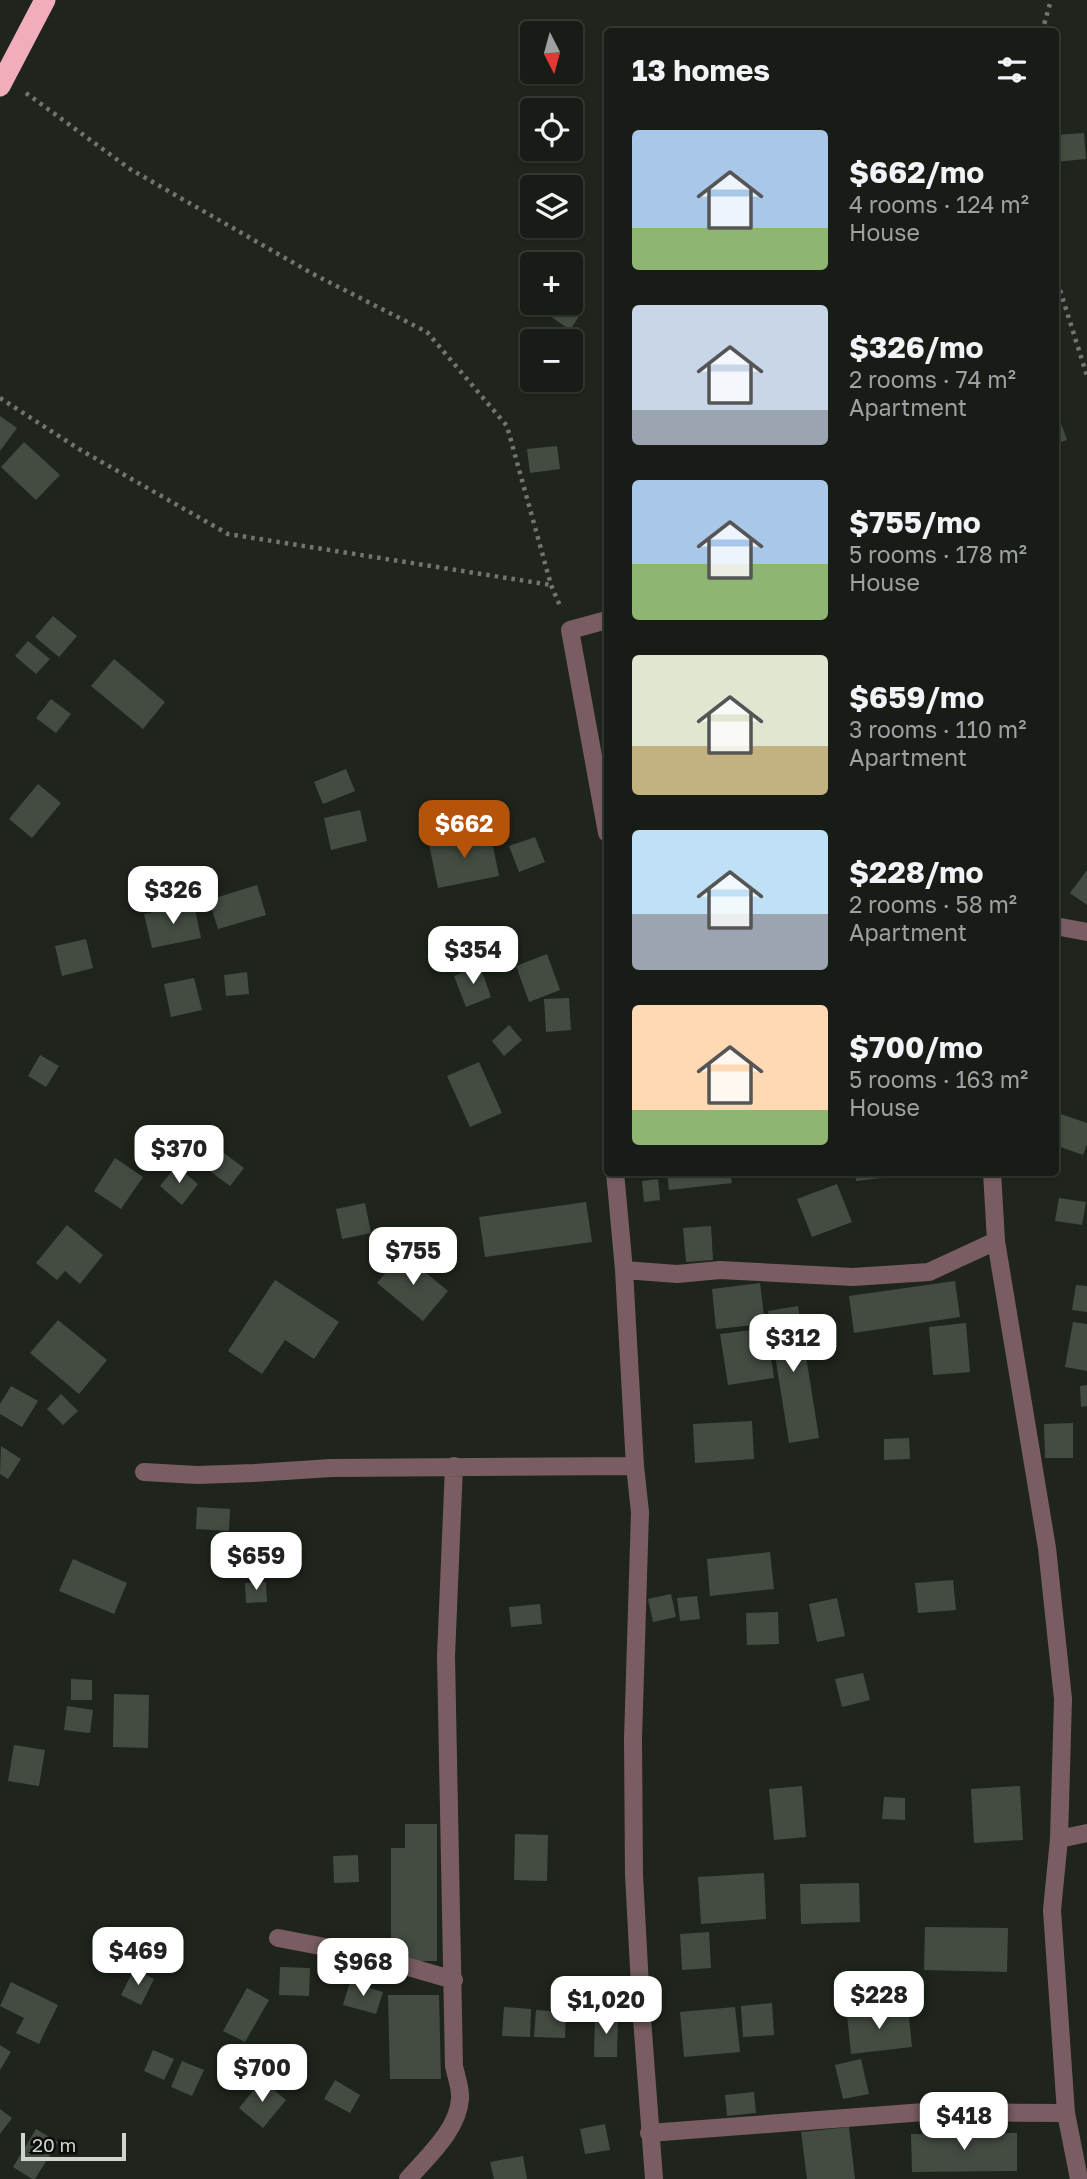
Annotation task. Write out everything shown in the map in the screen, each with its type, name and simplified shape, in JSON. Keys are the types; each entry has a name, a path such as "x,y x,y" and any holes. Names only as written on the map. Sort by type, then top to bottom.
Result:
{"highway":[{"path":"2,82 46,0"}],"street":[{"path":"604,621 570,630 604,817"},
{"path":"1059,927 1087,932"},
{"path":"615,1176 640,1512 633,1739 634,1875 653,2179"},
{"path":"992,1176 996,1241 1047,1548 1063,1699 1059,1839 1052,1910 1066,2113 1079,2179"},
{"path":"624,1270 677,1273 720,1270 853,1277 929,1272 996,1241"},
{"path":"408,2179 456,2117 460,2098 454,2066 446,1656 454,1466"},
{"path":"144,1472 208,1475 331,1468 635,1466"},
{"path":"1059,1839 1087,1833"},
{"path":"278,1938 367,1955 454,1980"},
{"path":"649,2133 924,2112 1066,2113"}],"path":[{"path":"1043,28 1051,0"},
{"path":"0,398 79,449 228,534 551,585 507,426 427,332 313,274 130,169 2,82"},
{"path":"1059,287 1087,376"}],"building":[{"path":"959,26 1013,26 1013,28"},
{"path":"1084,133 1086,159 1059,162 1059,135"},
{"path":"551,315 580,315 571,329"},
{"path":"0,416 17,428 0,451"},
{"path":"1059,418 1067,440 1059,443"},
{"path":"24,442 60,475 36,500 1,467"},
{"path":"557,446 560,469 530,473 527,449"},
{"path":"53,616 77,636 59,657 35,637"},
{"path":"28,641 50,659 36,674 15,656"},
{"path":"114,659 165,702 143,729 91,686"},
{"path":"51,699 71,714 56,733 36,718"},
{"path":"346,769 355,791 323,804 314,782"},
{"path":"38,784 61,803 32,838 9,819"},
{"path":"360,810 367,841 331,850 324,818"},
{"path":"490,832 499,876 438,888 429,844"},
{"path":"535,837 545,862 519,872 509,846"},
{"path":"1087,870 1087,905 1070,893"},
{"path":"257,885 266,915 218,929 209,900"},
{"path":"194,904 201,938 152,948 144,914"},
{"path":"86,939 93,968 62,976 55,946"},
{"path":"547,954 560,990 529,1002 516,966"},
{"path":"480,966 491,997 466,1007 454,976"},
{"path":"247,972 249,994 226,996 224,975"},
{"path":"194,978 202,1010 171,1017 164,984"},
{"path":"569,998 571,1030 546,1032 544,999"},
{"path":"509,1025 522,1040 504,1056 492,1041"},
{"path":"40,1055 59,1066 46,1087 28,1076"},
{"path":"479,1062 502,1113 470,1127 447,1076"},
{"path":"1059,1113 1087,1123 1087,1144 1083,1155 1059,1146"},
{"path":"208,1141 244,1168 230,1186 194,1159"},
{"path":"115,1158 143,1177 121,1209 94,1191"},
{"path":"176,1166 198,1184 182,1205 160,1186"},
{"path":"667,1176 731,1176 732,1183 669,1190"},
{"path":"855,1176 891,1176 891,1177 856,1181"},
{"path":"658,1179 660,1200 644,1202 642,1181"},
{"path":"837,1184 852,1222 812,1237 797,1199"},
{"path":"1059,1198 1086,1202 1082,1225 1055,1221"},
{"path":"586,1202 592,1242 485,1257 479,1217"},
{"path":"365,1203 371,1233 342,1239 336,1209"},
{"path":"67,1225 103,1255 80,1284 65,1271 57,1280 36,1263"},
{"path":"711,1226 713,1260 686,1262 683,1228"},
{"path":"402,1253 448,1291 423,1321 377,1283"},
{"path":"275,1280 339,1322 314,1359 285,1340 262,1374 228,1351"},
{"path":"955,1281 960,1317 854,1333 849,1296"},
{"path":"760,1283 765,1324 716,1329 712,1289"},
{"path":"1076,1285 1087,1286 1087,1312 1072,1310"},
{"path":"798,1306 819,1438 789,1443 768,1311"},
{"path":"58,1320 107,1360 79,1394 30,1353"},
{"path":"1073,1322 1087,1324 1087,1371 1065,1367"},
{"path":"966,1323 970,1372 933,1375 929,1327"},
{"path":"767,1328 774,1378 728,1385 720,1334"},
{"path":"1087,1385 1087,1406 1081,1407 1080,1386"},
{"path":"11,1386 38,1401 22,1427 0,1414 0,1404"},
{"path":"61,1394 78,1411 63,1425 47,1409"},
{"path":"752,1421 754,1459 695,1463 693,1424"},
{"path":"1073,1423 1073,1458 1045,1458 1044,1424"},
{"path":"909,1438 910,1459 884,1460 884,1439"},
{"path":"1,1446 21,1459 8,1479 0,1474"},
{"path":"197,1507 230,1509 229,1531 196,1529"},
{"path":"259,1540 264,1567 242,1571 237,1544"},
{"path":"770,1552 774,1589 710,1596 707,1559"},
{"path":"73,1559 127,1583 114,1614 59,1591"},
{"path":"953,1580 956,1610 918,1613 915,1583"},
{"path":"266,1582 267,1602 246,1603 245,1583"},
{"path":"671,1594 676,1617 653,1622 648,1599"},
{"path":"697,1596 700,1619 680,1621 677,1598"},
{"path":"837,1598 845,1636 817,1642 809,1604"},
{"path":"540,1604 542,1624 511,1627 509,1607"},
{"path":"778,1612 779,1644 747,1645 746,1613"},
{"path":"863,1673 870,1700 842,1707 835,1679"},
{"path":"71,1679 92,1680 92,1700 71,1700"},
{"path":"114,1694 149,1695 148,1748 113,1747"},
{"path":"67,1706 93,1710 90,1733 64,1730"},
{"path":"14,1745 45,1750 39,1786 8,1781"},
{"path":"802,1786 806,1837 774,1840 769,1789"},
{"path":"1020,1786 1023,1840 974,1843 971,1789"},
{"path":"884,1797 905,1798 905,1820 882,1819"},
{"path":"405,1824 437,1824 437,1961 391,1961 391,1848 405,1848"},
{"path":"515,1834 548,1835 547,1881 514,1880"},
{"path":"358,1855 359,1882 334,1883 333,1856"},
{"path":"764,1873 766,1919 701,1924 698,1877"},
{"path":"859,1883 860,1922 801,1924 800,1884"},
{"path":"925,1927 1008,1928 1007,1972 924,1970"},
{"path":"709,1932 711,1968 682,1970 680,1934"},
{"path":"280,1967 310,1968 309,1996 279,1995"},
{"path":"134,1969 154,1979 141,2005 121,1995"},
{"path":"11,1982 58,2005 39,2044 16,2033 24,2018 0,2006"},
{"path":"350,1982 383,1992 376,2014 343,2005"},
{"path":"247,1988 269,2000 245,2042 223,2031"},
{"path":"388,1995 439,1995 441,2079 390,2079"},
{"path":"772,2003 774,2035 743,2037 741,2006"},
{"path":"504,2007 531,2009 530,2037 502,2036"},
{"path":"735,2007 740,2052 684,2057 680,2012"},
{"path":"908,2008 912,2047 851,2054 847,2015"},
{"path":"536,2010 566,2012 565,2038 534,2037"},
{"path":"595,2016 618,2016 617,2057 594,2057"},
{"path":"0,2045 11,2052 0,2070"},
{"path":"153,2050 174,2059 164,2080 144,2071"},
{"path":"861,2059 869,2094 843,2099 835,2065"},
{"path":"182,2061 204,2070 192,2096 171,2087"},
{"path":"262,2080 286,2100 263,2128 239,2108"},
{"path":"335,2080 360,2095 350,2113 324,2099"},
{"path":"754,2092 756,2113 727,2116 725,2095"},
{"path":"0,2109 12,2118 0,2134"},
{"path":"605,2124 610,2150 585,2154 580,2129"},
{"path":"849,2127 855,2179 807,2179 801,2132"},
{"path":"36,2129 58,2142 35,2179 32,2179 13,2167"},
{"path":"1017,2133 1017,2171 912,2172 911,2134"},
{"path":"523,2156 527,2179 494,2179 490,2162"}]}
